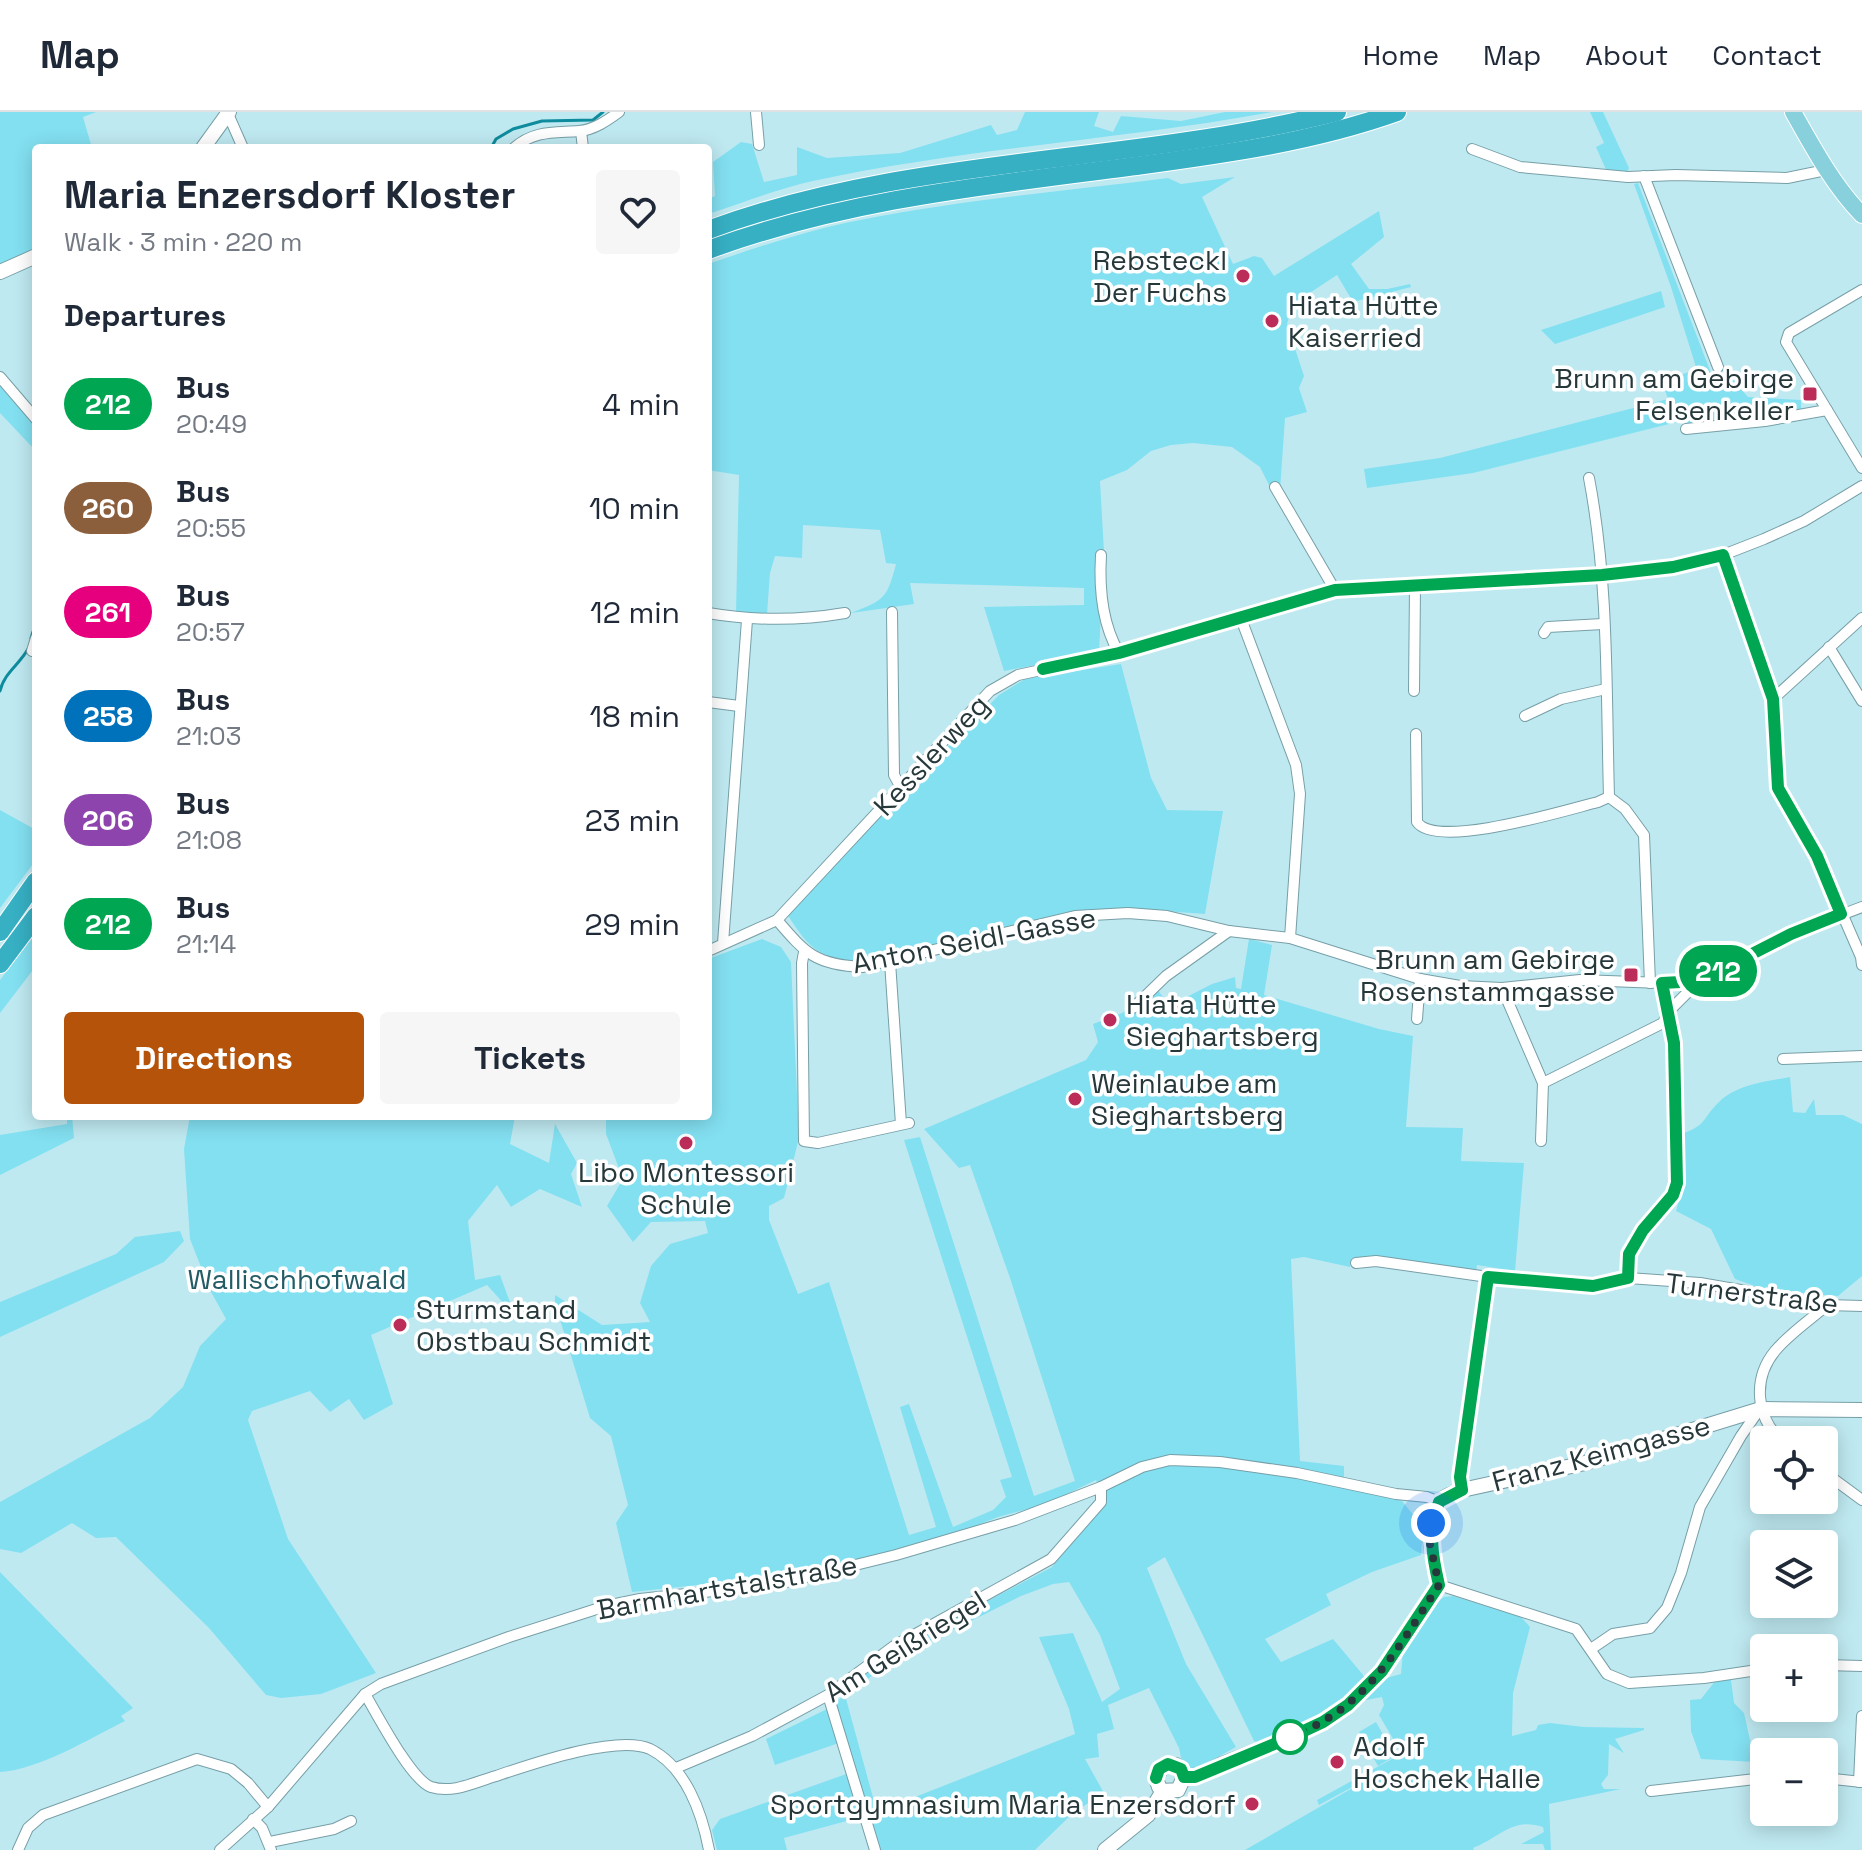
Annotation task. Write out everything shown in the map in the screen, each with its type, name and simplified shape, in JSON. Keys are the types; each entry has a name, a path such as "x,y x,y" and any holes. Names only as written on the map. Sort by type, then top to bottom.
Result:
{"highway":[{"path":"712,229 825,194 912,177 1200,139 1294,123 1337,112"},
{"path":"712,249 828,213 915,195 1216,154 1297,140 1397,112"},
{"path":"0,932 32,887"},
{"path":"0,964 32,921"}],"main road":[{"path":"1793,112 1841,193 1862,215"},
{"path":"206,144 228,113"},
{"path":"0,272 32,258"},
{"name":"Franz Keimgasse","path":"1439,1502 1462,1490 1585,1463 1761,1409 1862,1410"},
{"path":"1184,1777 1201,1775 1323,1722 1348,1705 1382,1671 1439,1585 1430,1544 1431,1523 1439,1502"},
{"path":"1163,1791 1156,1778 1163,1766 1176,1765 1184,1777"},
{"path":"1163,1791 1178,1790 1184,1777"},
{"path":"1105,1850 1148,1815 1163,1791"}],"street":[{"path":"520,144 535,135 556,130 581,131 605,122 619,112"},
{"path":"756,112 759,145"},
{"path":"228,113 241,144"},
{"path":"581,131 583,144"},
{"path":"1472,149 1520,167 1628,177 1787,178 1826,170"},
{"path":"1644,176 1718,367"},
{"path":"1862,290 1789,333 1786,342 1862,468"},
{"path":"0,377 32,414"},
{"path":"1686,429 1765,421 1827,410"},
{"path":"1589,478 1599,528 1602,575 1609,797"},
{"name":"Kesslerweg","path":"777,920 990,691 1018,675 1119,653 1335,590 1602,575 1673,567 1723,555 1804,521 1862,486"},
{"path":"1275,487 1335,590"},
{"path":"1101,555 1099,579 1108,635 1119,653"},
{"path":"1723,555 1773,699 1778,788 1817,856 1862,965"},
{"path":"1414,691 1415,586"},
{"path":"892,612 894,775 900,786"},
{"path":"712,614 747,620 805,619 845,613"},
{"path":"1240,616 1296,765 1300,794 1290,938"},
{"path":"1773,699 1862,618"},
{"path":"723,943 747,620"},
{"path":"1544,633 1548,627 1603,624"},
{"path":"1829,647 1862,701"},
{"path":"1525,716 1561,699 1606,689"},
{"path":"712,703 739,706"},
{"path":"1416,734 1417,822 1422,829 1432,832 1476,832 1609,797"},
{"path":"1609,797 1625,809 1644,835 1656,983 1668,1012 1674,1043 1677,1183 1673,1195 1643,1230 1629,1254 1628,1278"},
{"name":"Anton Seidl-Gasse","path":"777,920 804,952 840,966 863,967 1075,916 1128,913 1167,916 1229,931 1290,938 1420,979 1460,986 1502,988 1580,980 1699,981 1791,934 1862,907"},
{"path":"712,949 777,920"},
{"path":"1133,1008 1166,976 1229,931"},
{"path":"804,952 804,1141 818,1143 905,1123 890,962"},
{"path":"1417,1019 1420,979"},
{"path":"1543,1083 1663,1023 1668,1012 1699,981"},
{"path":"1502,988 1543,1083 1541,1141"},
{"path":"1783,1059 1862,1056"},
{"name":"Turnerstraße","path":"1356,1263 1376,1261 1488,1277 1593,1286 1628,1278 1700,1283 1827,1305 1862,1306"},
{"path":"1462,1490 1460,1477 1488,1277"},
{"path":"1772,1426 1761,1409 1759,1380 1775,1351 1827,1305"},
{"path":"1591,1649 1613,1634 1650,1628 1667,1608 1681,1573 1700,1507 1741,1436 1761,1409"},
{"name":"Barmhartstalstraße","path":"220,1850 268,1807 365,1694 381,1684 498,1641 606,1606 640,1599 778,1584 896,1555 1015,1520 1101,1487 1142,1467 1170,1460 1220,1462 1297,1473 1396,1494 1427,1497 1439,1502"},
{"path":"1838,1482 1862,1500"},
{"name":"Am Geißriegel","path":"676,1768 752,1736 828,1695 894,1646 1051,1559 1101,1502 1101,1487"},
{"path":"1439,1585 1576,1629 1607,1674 1629,1683 1750,1671"},
{"path":"1838,1665 1862,1666"},
{"path":"365,1694 410,1769 429,1787 453,1790 567,1753 612,1746 648,1748 676,1768 703,1818 709,1850"},
{"path":"828,1695 875,1850"},
{"path":"1838,1780 1860,1782 1862,1716"},
{"path":"18,1850 28,1828 43,1815 197,1759 231,1769 248,1783 268,1807"},
{"path":"1651,1791 1750,1780"},
{"path":"253,1819 262,1828 271,1846 334,1829 351,1821"}],"green space":[{"path":"0,112 96,112 83,117 91,144 32,144 32,252 0,266"},
{"path":"1025,112 1099,112 1094,126 1113,132 1121,116 1181,121 1225,112 1272,112 870,170 800,184 712,213 712,197 715,196 713,162 741,142 752,144 764,182 797,175 797,147 827,158 900,153 991,125 997,135 1017,130"},
{"path":"1590,112 1603,112 1629,168 1627,172 1607,172 1596,147 1604,143"},
{"path":"1235,177 1202,197 1233,264 1254,256 1262,258 1274,276 1379,211 1384,237 1351,264 1369,289 1410,284 1411,287 1353,302 1337,275 1293,304 1287,324 1304,376 1299,388 1307,412 1285,418 1279,505 1260,467 1232,447 1193,443 1171,445 1151,451 1127,470 1100,481 1104,552 1099,653 1004,671 984,607 1084,605 1084,588 910,583 914,604 851,613 877,601 890,585 896,564 886,563 880,530 803,525 802,558 775,556 770,573 767,614 736,613 739,475 712,471 712,263 821,229 898,213 1168,178 1181,184"},
{"path":"1638,183 1711,373 1722,385 1724,370 1748,397 1801,400 1801,411 1804,413 1691,425 1685,420 1473,473 1367,488 1364,469 1440,458 1668,399 1662,381 1696,367 1634,184"},
{"path":"1661,291 1665,307 1555,344 1541,330"},
{"path":"0,384 32,421 32,447 0,413"},
{"path":"1121,664 1151,778 1167,810 1223,811 1205,914 1123,908 1067,912 863,963 826,955 810,945 787,914 999,695 1025,679"},
{"path":"0,810 32,828 32,865 0,908"},
{"path":"32,938 32,971 0,1013 0,980"},
{"path":"762,939 781,947 791,962 799,1138 784,1198 769,1206 769,1220 798,1294 829,1282 909,1535 936,1527 900,1407 909,1404 953,1527 993,1510 1006,1497 1000,1480 1012,1477 904,1140 920,1137 1034,1496 1075,1481 970,1165 959,1168 924,1129 1086,1060 1098,1042 1093,1024 1122,1013 1158,990 1169,1006 1212,984 1235,977 1236,988 1241,989 1249,939 1272,945 1264,995 1413,1036 1406,1127 1463,1128 1461,1161 1524,1163 1515,1271 1477,1265 1476,1273 1352,1258 1350,1267 1304,1257 1291,1259 1300,1461 1344,1466 1344,1487 1402,1501 1423,1527 1421,1555 1372,1572 1326,1594 1331,1605 1265,1639 1281,1662 1333,1639 1364,1676 1363,1682 1333,1710 1259,1743 1254,1741 1165,1557 1147,1568 1186,1664 1236,1747 1193,1771 1182,1762 1179,1748 1149,1688 1108,1705 1114,1729 1097,1734 1099,1757 1085,1759 1104,1793 1073,1813 1035,1850 879,1850 865,1816 784,1838 787,1850 717,1850 712,1830 720,1819 849,1773 839,1743 775,1765 766,1739 825,1710 844,1696 840,1692 898,1648 1052,1567 1106,1504 1096,1480 1046,1504 864,1559 784,1576 632,1592 616,1523 628,1505 611,1436 590,1418 555,1295 602,1325 650,1322 640,1303 651,1266 670,1244 708,1233 705,1221 651,1222 633,1242 607,1206 623,1179 606,1134 606,1120 712,1120 712,958","holes":["1069,1582 1100,1635 1120,1689 1102,1702 1073,1633 1039,1637 1069,1709 1075,1734 877,1812 845,1695 897,1658 1021,1596 1053,1584"]},
{"path":"1790,1077 1793,1112 1805,1113 1814,1099 1816,1115 1843,1115 1862,1124 1862,1276 1838,1296 1766,1290 1735,1279 1711,1229 1676,1211 1681,1193 1681,1134 1700,1124 1719,1102 1735,1091"},
{"path":"67,1120 72,1120 74,1138 0,1175 0,1135 67,1124"},
{"name":"Wallischhofwald","path":"189,1120 514,1120 510,1144 549,1163 555,1124 577,1163 571,1174 582,1207 540,1189 511,1207 497,1185 468,1221 475,1280 500,1275 515,1316 487,1285 371,1335 393,1404 364,1420 349,1399 330,1412 310,1391 252,1411 248,1420 288,1539 376,1673 321,1694 281,1698 266,1695 209,1628 116,1537 96,1538 72,1523 21,1553 0,1549 0,1502 150,1418 183,1387 200,1346 226,1319 210,1290 190,1239 184,1149"},
{"path":"180,1231 184,1241 164,1262 0,1337 0,1302 116,1254 135,1237"},
{"path":"0,1572 133,1708 121,1716 125,1721 64,1752 31,1766 0,1772"},
{"path":"1453,1596 1521,1617 1530,1627 1513,1693 1512,1736 1550,1723 1644,1728 1615,1739 1624,1753 1609,1744 1608,1775 1601,1784 1604,1789 1621,1789 1549,1804 1551,1850 1545,1850 1543,1844 1521,1844 1544,1832 1543,1827 1523,1825 1507,1830 1474,1850 1245,1850 1382,1771 1319,1805 1317,1800 1401,1754 1405,1759 1379,1715 1384,1705 1382,1697 1356,1702 1382,1679 1401,1674 1403,1651 1436,1603 1444,1597"},
{"path":"1716,1680 1731,1680 1734,1703 1744,1713 1750,1740 1750,1762 1701,1759 1691,1731 1690,1700 1701,1699"},
{"path":"1376,1722 1395,1756 1378,1766 1359,1732"}],"waterway":[{"path":"493,144 513,129 542,121 593,120 603,112"},
{"path":"0,691 5,679 28,649"}],"bus line":[{"name":"212","path":"1043,669 1119,653 1335,590 1602,575 1673,567 1723,555 1773,699 1778,788 1817,856 1841,914 1791,934 1699,981 1662,983 1674,1043 1677,1183 1673,1195 1643,1230 1629,1254 1628,1278 1593,1286 1488,1277 1460,1477 1462,1490 1439,1502 1431,1523 1430,1544 1439,1585 1374,1682 1323,1722 1257,1752 1189,1778 1184,1777 1176,1765 1168,1764 1159,1769 1156,1778"}],"place":[{"name":"Rebsteckl Der Fuchs","path":"1243,276"},
{"name":"Hiata Hütte Kaiserried","path":"1272,321"},
{"name":"Brunn am Gebirge Felsenkeller","path":"1810,394"},
{"name":"Brunn am Gebirge Rosenstammgasse","path":"1631,975"},
{"name":"Hiata Hütte Sieghartsberg","path":"1110,1020"},
{"name":"Weinlaube am Sieghartsberg","path":"1075,1099"},
{"name":"Libo Montessori Schule","path":"686,1143"},
{"name":"Sturmstand Obstbau Schmidt","path":"400,1325"},
{"name":"Adolf Hoschek Halle","path":"1337,1762"},
{"name":"Sportgymnasium Maria Enzersdorf","path":"1252,1804"}],"route":[{"path":"1290,1737 1323,1722 1374,1682 1439,1585 1430,1544 1431,1523"}]}
